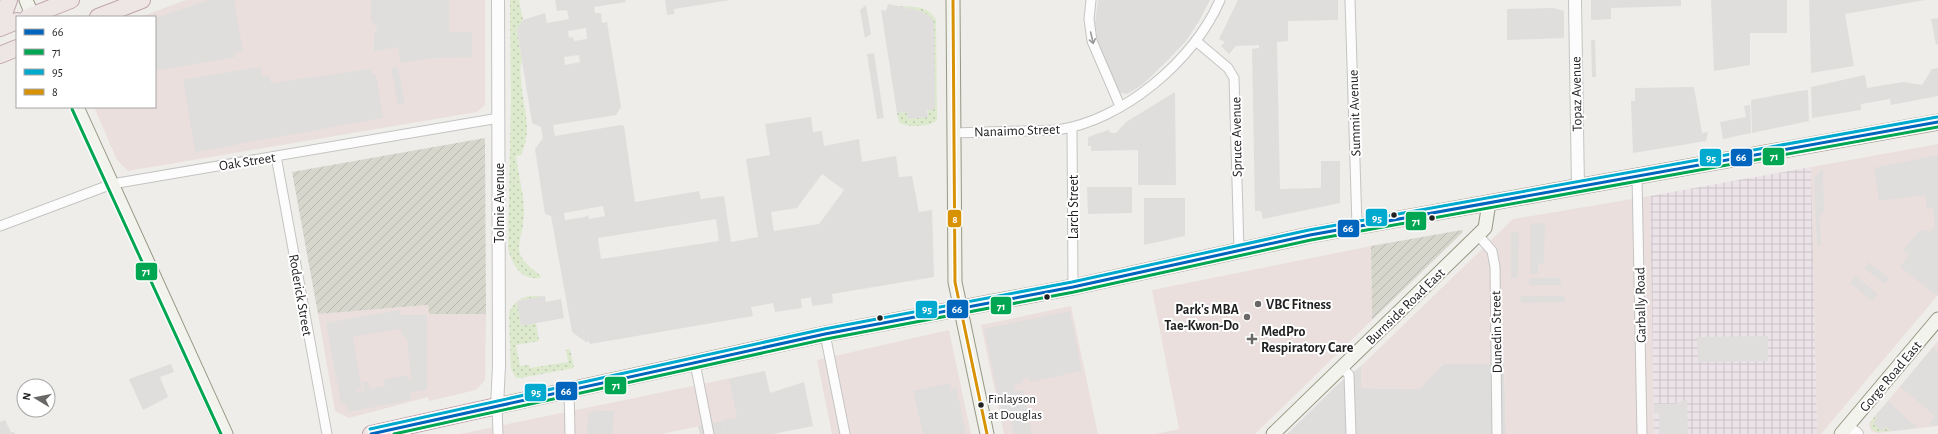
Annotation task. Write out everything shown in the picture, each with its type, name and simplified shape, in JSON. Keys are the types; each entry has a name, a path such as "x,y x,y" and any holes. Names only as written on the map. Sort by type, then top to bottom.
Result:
{"highway":[{"path":"0,20 9,0"},
{"path":"31,16 71,0"},
{"path":"101,16 142,0"},
{"path":"0,28 16,21"},
{"path":"0,55 16,48"},
{"path":"0,60 16,59"},
{"path":"371,434 412,429 498,406"}],"main road":[{"path":"26,0 31,16"},
{"path":"953,0 955,282 959,309 987,434"},
{"path":"77,108 226,434"},
{"path":"498,406 825,334 1073,287 1239,250 1357,226 1935,124"},
{"name":"Burnside Road East","path":"1273,434 1478,235 1484,228 1489,203"},
{"name":"Gorge Road East","path":"1848,432 1938,319"}],"street":[{"name":"Tolmie Avenue","path":"498,0 500,118 498,406"},
{"path":"1091,0 1089,19 1092,41 1120,106"},
{"name":"Nanaimo Street","path":"953,133 1056,130 1072,128 1100,117 1143,92 1173,67 1196,41 1220,0"},
{"name":"Summit Avenue","path":"1350,0 1357,226"},
{"name":"Topaz Avenue","path":"1575,0 1578,188"},
{"name":"Spruce Avenue","path":"1196,41 1228,68 1234,78 1239,250"},
{"name":"Oak Street","path":"0,226 112,184 500,118"},
{"name":"Larch Street","path":"1072,128 1073,287"},
{"name":"Roderick Street","path":"276,156 327,434"},
{"name":"Garbally Road","path":"1638,176 1642,434"},
{"name":"Dunedin Street","path":"1478,235 1492,251 1495,267 1497,434"},
{"path":"825,334 845,434"},
{"path":"695,363 709,434"},
{"path":"1342,367 1350,375 1351,434"},
{"path":"569,390 570,434"},
{"path":"498,406 498,434"}],"shaded area":[{"path":"186,0 485,0 485,105 477,112 128,171 117,160 94,108 156,108 156,16 143,16"},
{"path":"209,0 234,0 243,51 235,53 236,57 156,71 156,18"},
{"path":"371,0 449,0 449,32 472,32 472,57 434,58 401,63 398,47 374,51 374,34 377,31 377,28 371,21"},
{"path":"555,0 625,0 626,2 594,7 595,13 601,13 602,23 607,22 621,107 616,115 553,125 555,136 621,125 624,126 635,202 699,191 701,199 724,196 731,242 758,237 746,159 770,155 765,124 811,117 813,132 822,131 824,146 859,139 862,162 896,156 899,177 912,176 919,212 932,210 934,277 832,294 833,303 812,306 811,297 801,299 802,308 775,312 773,303 751,307 753,316 590,344 589,341 586,342 572,332 551,216 545,214 535,149 543,138 541,127 532,123 517,29 523,20 545,13 547,23 569,19 567,10 557,11","holes":["586,28 587,39 574,41 573,37 569,38 568,31","579,55 580,62 565,65 564,57","822,174 844,190 819,224 774,231 771,212 797,208","603,206 605,216 589,219 588,215 585,217 565,220 564,213","716,219 719,241 601,259 598,238"]},
{"path":"665,0 730,0 674,9 674,14 667,15"},
{"path":"1098,0 1210,0 1186,41 1142,85 1127,94 1121,93 1117,90 1098,41 1095,23"},
{"path":"1238,0 1338,0 1338,20 1288,21 1288,41 1277,42 1280,189 1321,188 1321,161 1340,161 1340,203 1263,219 1261,211 1255,211 1252,49 1259,48 1259,45 1236,46 1229,54 1221,46 1225,42 1219,39"},
{"path":"1591,0 1681,0 1681,6 1611,8 1611,19 1591,20"},
{"path":"1711,0 1787,0 1787,33 1750,33 1750,65 1714,71"},
{"path":"1809,0 1925,0 1845,14 1854,66 1811,73"},
{"path":"888,4 921,11 930,16 933,21 935,107 933,110 927,110 928,117 908,119 907,112 897,113 881,10 886,11"},
{"path":"866,5 871,34 865,38 860,10"},
{"path":"1553,8 1564,11 1564,38 1507,40 1507,9"},
{"path":"1938,18 1938,44 1936,45 1931,19"},
{"path":"1591,40 1595,40 1596,77 1592,77"},
{"path":"874,53 884,118 877,119 867,54"},
{"path":"261,67 262,77 270,76 271,83 371,69 372,74 376,74 383,118 195,152 183,80"},
{"path":"398,67 405,104 398,105 391,68"},
{"path":"1938,68 1938,96 1891,105 1890,99 1861,104 1861,110 1812,118 1811,87 1865,75 1867,88 1903,82 1922,85 1932,69"},
{"path":"1694,87 1702,133 1708,132 1706,141 1633,153 1631,101 1635,101 1635,88"},
{"path":"1808,90 1809,121 1752,133 1751,100"},
{"path":"1175,92 1176,185 1138,185 1138,150 1091,151 1091,146 1088,146 1088,137 1108,130 1111,133 1116,133 1126,122"},
{"path":"1750,105 1751,133 1723,139 1720,122 1746,117 1744,106"},
{"path":"485,138 486,314 429,314 428,305 318,314 292,172"},
{"path":"1938,144 1938,295 1821,434 1817,434 1811,167"},
{"path":"1938,155 1938,292 1936,295 1900,267 1909,255 1903,250 1920,230 1922,231 1925,229 1929,232 1935,227 1933,208 1927,209 1925,195 1879,201 1874,168"},
{"path":"1811,167 1817,434 1654,434 1650,196"},
{"path":"1823,168 1824,212 1817,219 1820,219 1821,245 1817,246 1814,178"},
{"path":"1087,187 1132,187 1132,213 1088,214"},
{"path":"1650,196 1654,434 1506,434 1504,364 1443,364 1419,389 1361,388 1361,366 1513,219"},
{"path":"1144,198 1185,198 1185,236 1144,245"},
{"path":"1545,223 1544,263 1538,264 1538,274 1530,274 1530,224"},
{"path":"1462,230 1463,232 1372,320 1371,246"},
{"path":"1519,232 1518,278 1511,278 1511,233"},
{"path":"1371,246 1372,320 1255,434 1155,434 1179,429 1152,290"},
{"path":"1868,262 1889,278 1885,284 1864,268"},
{"path":"1856,276 1878,294 1872,301 1850,283"},
{"path":"1529,278 1561,278 1561,285 1529,285"},
{"path":"545,296 546,302 561,299 564,318 521,326 517,301"},
{"path":"1520,296 1565,296 1565,302 1521,303"},
{"path":"428,305 429,314 486,314 485,380 476,390 429,401 428,397 349,418 335,411 318,314"},
{"path":"1071,306 1098,434 1004,434 981,325"},
{"path":"400,310 400,315 427,315 427,390 410,393 411,400 348,412 347,404 341,404 326,323","holes":["401,329 402,335 407,339 411,380 409,381 408,375 384,379 385,386 370,389 368,382 363,382 364,390 356,392 356,390 362,389 353,337"]},
{"path":"1070,311 1082,371 1030,382 1028,377 1023,379 1023,383 1014,385 1015,391 1023,390 1032,434 1014,434 1009,413 1002,415 984,329"},
{"path":"949,330 971,434 832,434 817,360"},
{"path":"1768,336 1768,361 1698,362 1697,337"},
{"path":"1938,341 1938,426 1877,433 1871,431 1869,425 1871,421"},
{"path":"1933,347 1938,351 1938,425 1930,426 1929,423 1935,416 1900,387"},
{"path":"171,364 174,372 160,377 168,397 143,410 129,379"},
{"path":"1443,364 1504,364 1506,434 1287,434 1337,385 1361,366 1361,388 1419,389"},
{"path":"765,371 763,413 661,434 460,434"},
{"path":"765,371 770,393 804,382 813,426 773,434 724,434 721,420 737,417 729,379"},
{"path":"950,383 951,391 956,386 966,434 923,434 913,391"},
{"path":"1687,399 1688,434 1659,434 1659,413 1654,413 1654,404 1672,405"},
{"path":"1888,401 1913,424 1916,424 1916,428 1892,431 1885,427 1882,431 1873,423 1877,418 1875,416"},
{"path":"596,411 614,411 613,434 587,434 588,413"},
{"path":"5,420 11,432 14,432 15,434 0,434 0,422"},
{"path":"721,420 724,434 700,434 698,426"}],"green space":[{"path":"510,0 519,0 523,20 517,29 522,62 520,69 527,127 525,145 521,155 516,156 524,211 519,247 523,260 541,276 540,278 533,278 522,274 512,260 508,248 511,101"},
{"path":"897,6 925,9 933,15 936,20 937,120 930,124 912,126 899,122 897,113 907,112 908,119 928,117 921,11"},
{"path":"529,296 545,296 518,301"},
{"path":"517,302 521,326 536,323 539,341 516,345 520,366 529,365 530,368 568,362 566,350 570,349 574,368 516,378 511,369 509,313"},
{"path":"1875,416 1882,431 1885,427 1892,431 1877,432 1872,430 1870,423"}],"transit line":[{"name":"8","path":"953,0 955,282 987,434"},
{"name":"71","path":"72,109 221,434"},
{"name":"95","path":"370,429 824,329 1072,282 1309,230 1937,117"},
{"name":"66","path":"371,434 825,334 1073,287 1310,235 1938,122"},
{"name":"71","path":"394,434 826,339 1074,292 1311,240 1938,127"}],"place":[{"name":"VBC Fitness","path":"1258,304"},
{"name":"Park's MBA Tae-Kwon-Do","path":"1247,317"},
{"name":"MedPro Respiratory Care","path":"1252,339"},
{"name":"Finlayson at Douglas","path":"981,405"}]}
